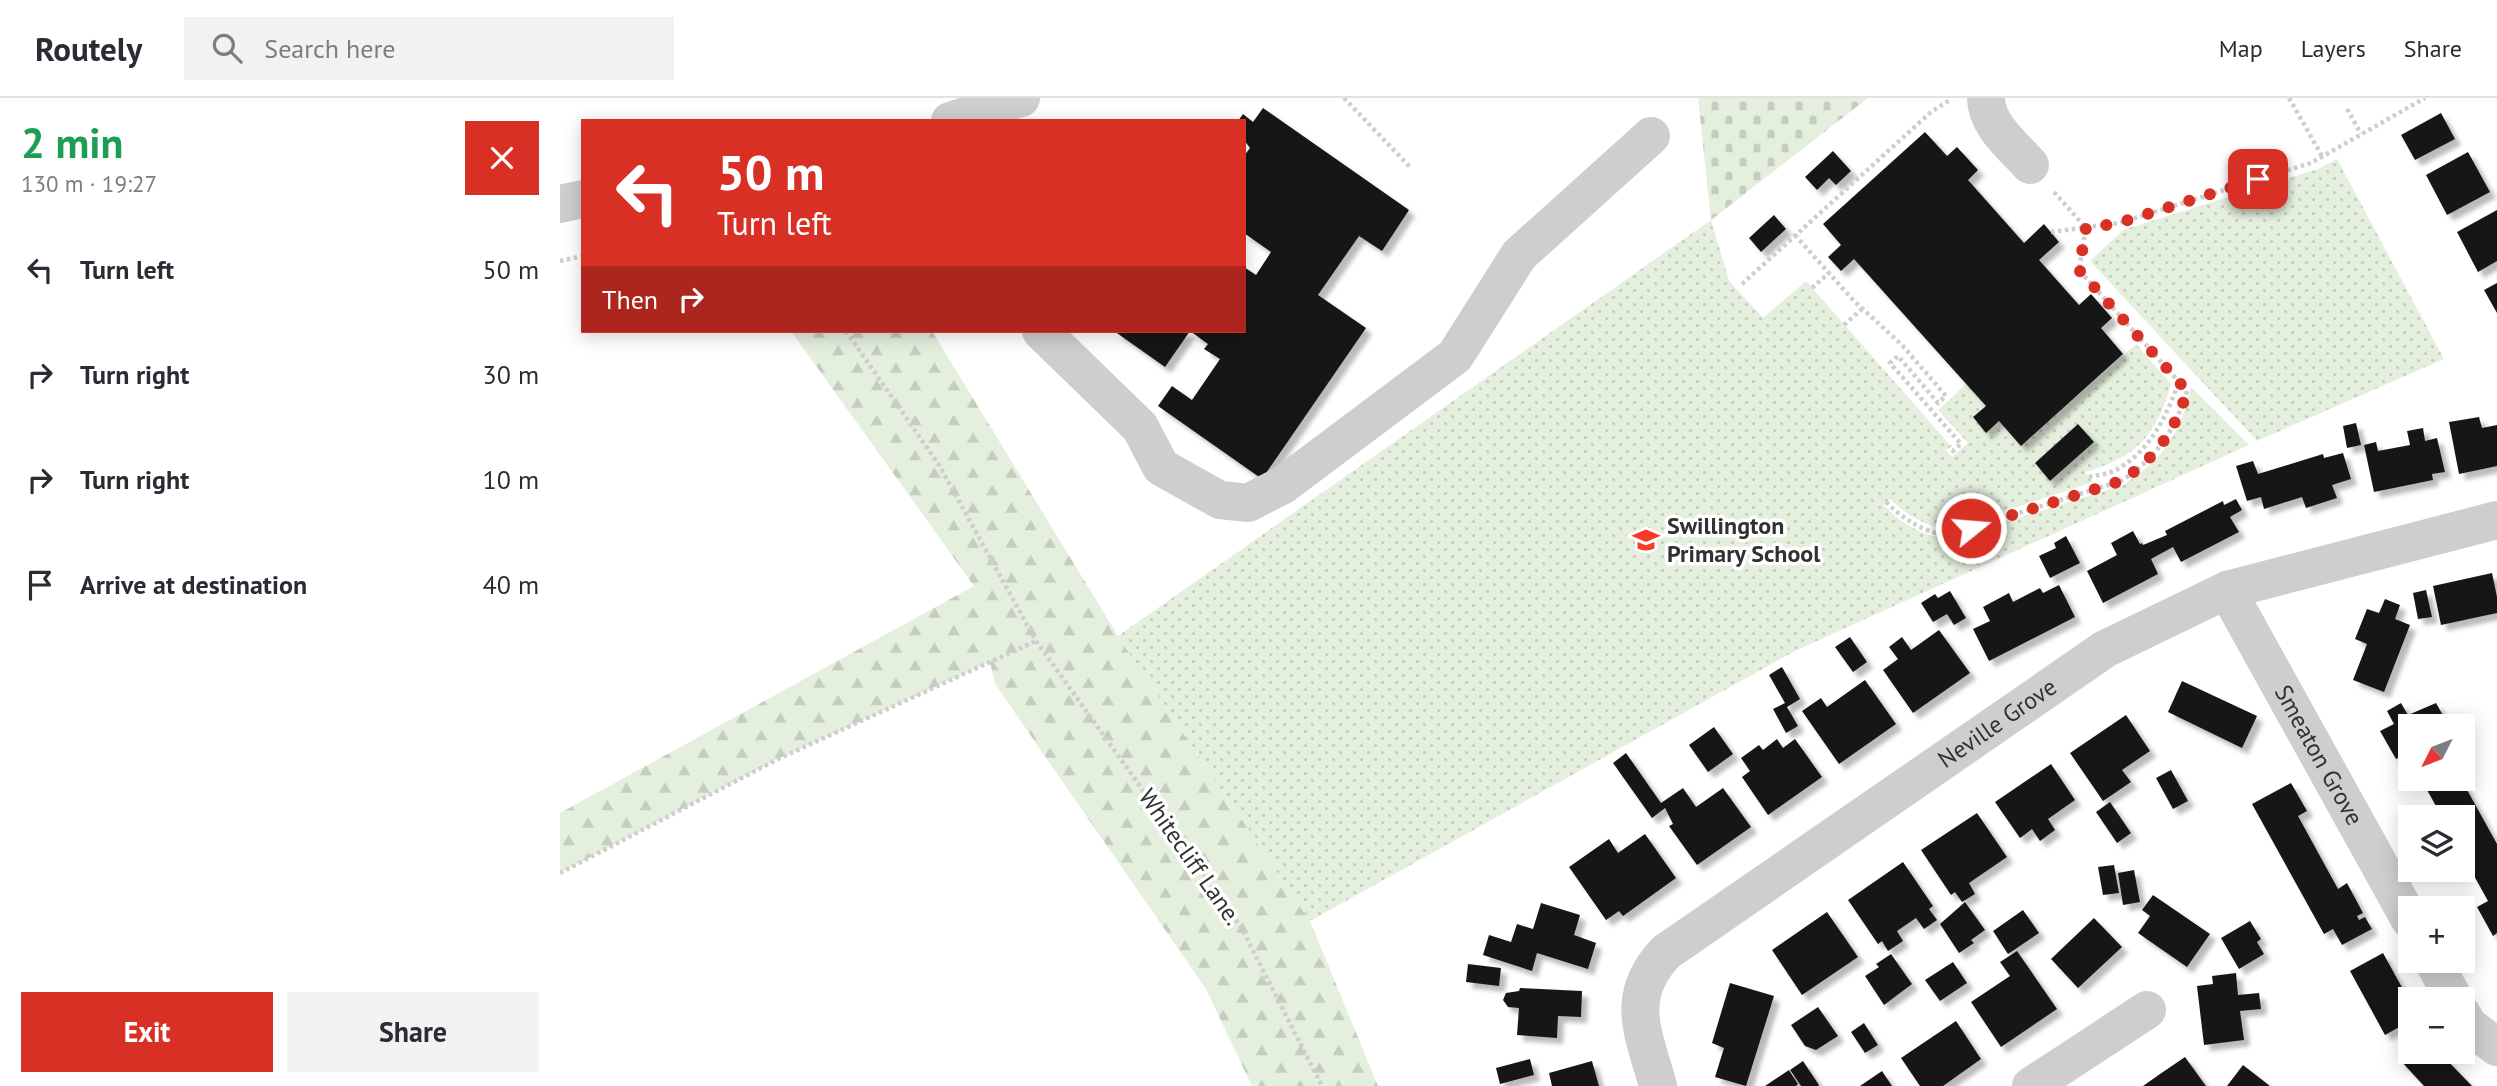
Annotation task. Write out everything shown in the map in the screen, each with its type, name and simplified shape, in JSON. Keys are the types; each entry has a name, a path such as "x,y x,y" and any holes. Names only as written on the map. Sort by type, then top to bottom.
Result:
{"street":[{"path":"956,119 1021,98"},
{"path":"1986,98 1987,111 1992,121 2030,165"},
{"path":"1043,333 1140,427 1161,467 1220,500 1248,503 1283,485 1455,356 1519,255 1651,136"},
{"path":"560,204 581,199"},
{"name":"Neville Grove","path":"1658,1086 1642,1025 1640,1005 1643,985 1652,967 1666,952 2105,649 2227,590 2497,520"},
{"name":"Smeaton Grove","path":"2227,590 2398,898"},
{"path":"2031,1086 2147,1010"},
{"path":"2475,1030 2497,1047"}],"path":[{"path":"1344,98 1411,169"},
{"path":"1742,284 1931,112 1954,98"},
{"path":"2289,98 2322,156"},
{"path":"2051,232 2119,223 2311,163 2424,98"},
{"path":"2347,109 2361,134"},
{"path":"2030,165 2086,228"},
{"path":"1886,502 1903,518 1924,530 1946,536 2121,481 2141,468 2157,452 2180,414 2187,391 2079,270 2086,228"},
{"path":"1795,235 1863,308 1902,345 1946,396 1938,402 1898,356 1890,363 1961,444 1954,451 1949,446"},
{"path":"560,261 581,256"},
{"path":"1812,288 1829,273"},
{"path":"1844,324 1863,308"},
{"name":"Whitecliff Lane.","path":"847,333 939,465 1036,641 1241,927 1322,1086"},
{"path":"2089,477 2115,471 2137,454 2156,433 2178,382"},
{"path":"560,873 778,759 1036,641"}],"green space":[{"path":"1698,98 1868,98 1711,220"},
{"path":"2337,159 2444,359 2257,441 2090,261 2123,230 2318,169"},
{"name":"Swillington Primary School","path":"1711,220 1729,281 1763,318 1806,281 1950,445 1946,450 1952,457 1968,443 1938,410 1966,384 1986,406 1973,417 1986,432 1999,421 2021,446 2136,344 2171,384 2151,431 2142,442 2118,460 2085,472 2093,482 1946,530 1916,519 1890,499 1883,504 1897,518 1921,532 1948,540 2123,485 2149,465 2168,444 2182,418 2191,387 2249,445 1795,651 1310,921 1118,636","holes":["2059,442 2094,442 2050,481 2035,463"]},
{"path":"792,333 933,333 1118,636 1310,921 1378,1086 1252,1086 1206,989 995,684 990,662 778,759 560,873 560,813 974,586"}],"building":[{"path":"1263,108 1409,210 1382,251 1359,236 1318,295 1366,328 1262,479 1158,406 1172,386 1192,400 1220,359 1204,349 1208,344 1193,333 1246,333 1246,268 1256,275 1271,252 1246,234 1246,153 1250,148 1246,143 1246,119 1239,119 1243,114 1253,122"},
{"path":"2441,113 2455,139 2415,160 2401,135"},
{"path":"1925,132 1947,156 1957,147 1978,170 1968,180 2024,243 2044,224 2059,242 2039,260 2079,305 2091,294 2112,318 2101,328 2123,354 2021,446 1999,421 1986,433 1973,417 1986,406 1854,259 1841,271 1828,257 1841,245 1823,224"},
{"path":"1833,151 1851,171 1836,185 1829,178 1817,190 1805,177"},
{"path":"2468,152 2490,192 2447,215 2426,175"},
{"path":"2497,210 2497,261 2478,272 2457,232"},
{"path":"1774,215 1786,229 1761,252 1749,238"},
{"path":"2497,283 2497,313 2484,290"},
{"path":"1117,333 1189,333 1165,367"},
{"path":"2479,417 2482,428 2497,425 2497,466 2459,474 2449,422"},
{"path":"2356,423 2361,445 2347,448 2343,426"},
{"path":"2078,424 2094,442 2050,481 2035,463"},
{"path":"2423,428 2425,441 2437,438 2445,472 2432,474 2433,480 2374,492 2364,445 2376,442 2378,451 2410,445 2407,431"},
{"path":"2343,453 2351,479 2332,485 2337,498 2306,508 2302,497 2264,509 2261,497 2247,501 2236,466 2253,461 2258,474 2323,454 2324,458"},
{"path":"2236,499 2242,510 2230,517 2239,532 2181,562 2173,547 2151,559 2158,574 2103,603 2087,571 2117,555 2111,543 2133,531 2143,545 2167,535 2165,531 2223,501 2224,505"},
{"path":"2066,536 2080,563 2050,578 2039,556 2056,548 2054,543"},
{"path":"2492,573 2497,613 2441,625 2433,586"},
{"path":"2059,585 2075,617 1989,661 1973,629 1990,621 1983,607 2009,593 2013,602 2040,588 2043,593"},
{"path":"2426,590 2432,617 2418,619 2413,593"},
{"path":"1950,591 1966,618 1954,625 1947,614 1933,622 1921,603 1935,594 1938,598"},
{"path":"2385,599 2400,605 2395,619 2410,625 2384,692 2353,680 2367,644 2355,639 2367,609 2379,613"},
{"path":"1939,630 1970,673 1913,713 1883,670 1898,659 1889,647 1902,637 1911,650"},
{"path":"1850,637 1867,662 1853,672 1835,647"},
{"path":"1782,667 1800,699 1787,707 1798,726 1786,733 1773,709 1785,703 1769,675"},
{"path":"1865,680 1896,724 1839,764 1802,711 1821,698 1827,707"},
{"path":"2182,681 2257,716 2242,748 2168,712"},
{"path":"2401,703 2407,714 2398,714 2396,759 2380,731 2394,724 2387,711"},
{"path":"2436,703 2442,714 2410,714"},
{"path":"2126,715 2150,751 2122,770 2131,782 2103,801 2070,753"},
{"path":"1714,727 1733,754 1708,772 1689,745"},
{"path":"1777,739 1783,748 1795,739 1822,777 1768,815 1742,777 1750,771 1741,758 1759,745 1763,750"},
{"path":"1626,753 1661,803 1683,788 1696,807 1723,788 1751,827 1697,865 1669,826 1673,824 1665,808 1652,818 1613,763"},
{"path":"2051,764 2075,800 2048,819 2055,830 2040,841 2032,829 2020,838 1995,802"},
{"path":"2171,770 2188,801 2173,809 2156,778"},
{"path":"2291,783 2307,811 2298,816 2338,889 2347,883 2363,913 2357,916 2359,920 2365,917 2372,929 2342,945 2333,929 2324,934 2252,804"},
{"path":"2428,791 2468,791 2497,844 2497,933 2493,936 2477,907 2488,901 2475,878 2475,805 2435,805"},
{"path":"2110,802 2131,833 2117,843 2096,812"},
{"path":"1977,813 2007,857 1969,883 1975,894 1962,902 1955,892 1951,895 1921,850"},
{"path":"1645,834 1676,878 1623,916 1619,911 1606,920 1569,867 1609,839 1618,853"},
{"path":"1903,862 1933,906 1929,909 1937,920 1924,929 1916,918 1897,931 1903,941 1888,951 1882,941 1878,944 1848,900"},
{"path":"2114,865 2119,893 2103,895 2098,867"},
{"path":"2134,870 2140,902 2123,905 2118,873"},
{"path":"2153,895 2210,934 2187,967 2138,933 2150,916 2142,910"},
{"path":"1965,902 1985,930 1971,940 1974,943 1959,953 1940,924"},
{"path":"1541,903 1580,915 1574,935 1596,943 1588,969 1537,953 1532,971 1483,955 1489,935 1511,942 1517,924 1533,929"},
{"path":"2023,910 2039,933 2008,954 1993,931"},
{"path":"1827,912 1858,957 1802,995 1772,950"},
{"path":"2094,918 2122,947 2078,988 2051,959"},
{"path":"2250,921 2261,939 2257,942 2264,954 2239,969 2221,938"},
{"path":"2017,951 2057,1009 2001,1047 1971,1002 2010,976 2000,962"},
{"path":"2383,953 2402,987 2398,987 2398,1028 2385,1035 2350,971"},
{"path":"1891,954 1912,984 1884,1005 1865,976 1879,967 1876,964"},
{"path":"1953,962 1967,983 1940,1001 1925,980"},
{"path":"1468,964 1501,968 1499,986 1466,982"},
{"path":"2236,973 2238,995 2259,993 2261,1009 2240,1011 2244,1040 2204,1045 2197,986 2213,984 2212,976"},
{"path":"1730,983 1774,996 1746,1086 1715,1077 1724,1048 1712,1043"},
{"path":"1520,988 1582,991 1581,1017 1558,1016 1557,1038 1517,1035 1519,1008 1508,1007 1503,1000 1506,993 1519,991"},
{"path":"1818,1007 1838,1036 1816,1050 1805,1046 1791,1025"},
{"path":"1956,1021 1981,1059 1943,1086 1920,1086 1901,1058"},
{"path":"1864,1023 1878,1045 1865,1053 1851,1032"},
{"path":"2185,1057 2206,1086 2143,1086 2160,1074"},
{"path":"1530,1059 1534,1075 1500,1084 1496,1068"},
{"path":"1592,1061 1599,1086 1552,1086 1549,1073"},
{"path":"1803,1061 1818,1086 1801,1086 1790,1070"},
{"path":"2404,1064 2451,1064 2472,1086 2424,1086"},
{"path":"2243,1065 2270,1086 2227,1086"},
{"path":"1789,1070 1798,1084 1796,1086 1765,1086"},
{"path":"1882,1071 1892,1086 1860,1086"}],"place":[{"name":"Swillington Primary School","path":"1646,540"}],"route":[{"path":"1971,528 2121,481 2141,468 2157,452 2180,414 2187,391 2079,270 2086,228 2119,223 2258,179"}]}
